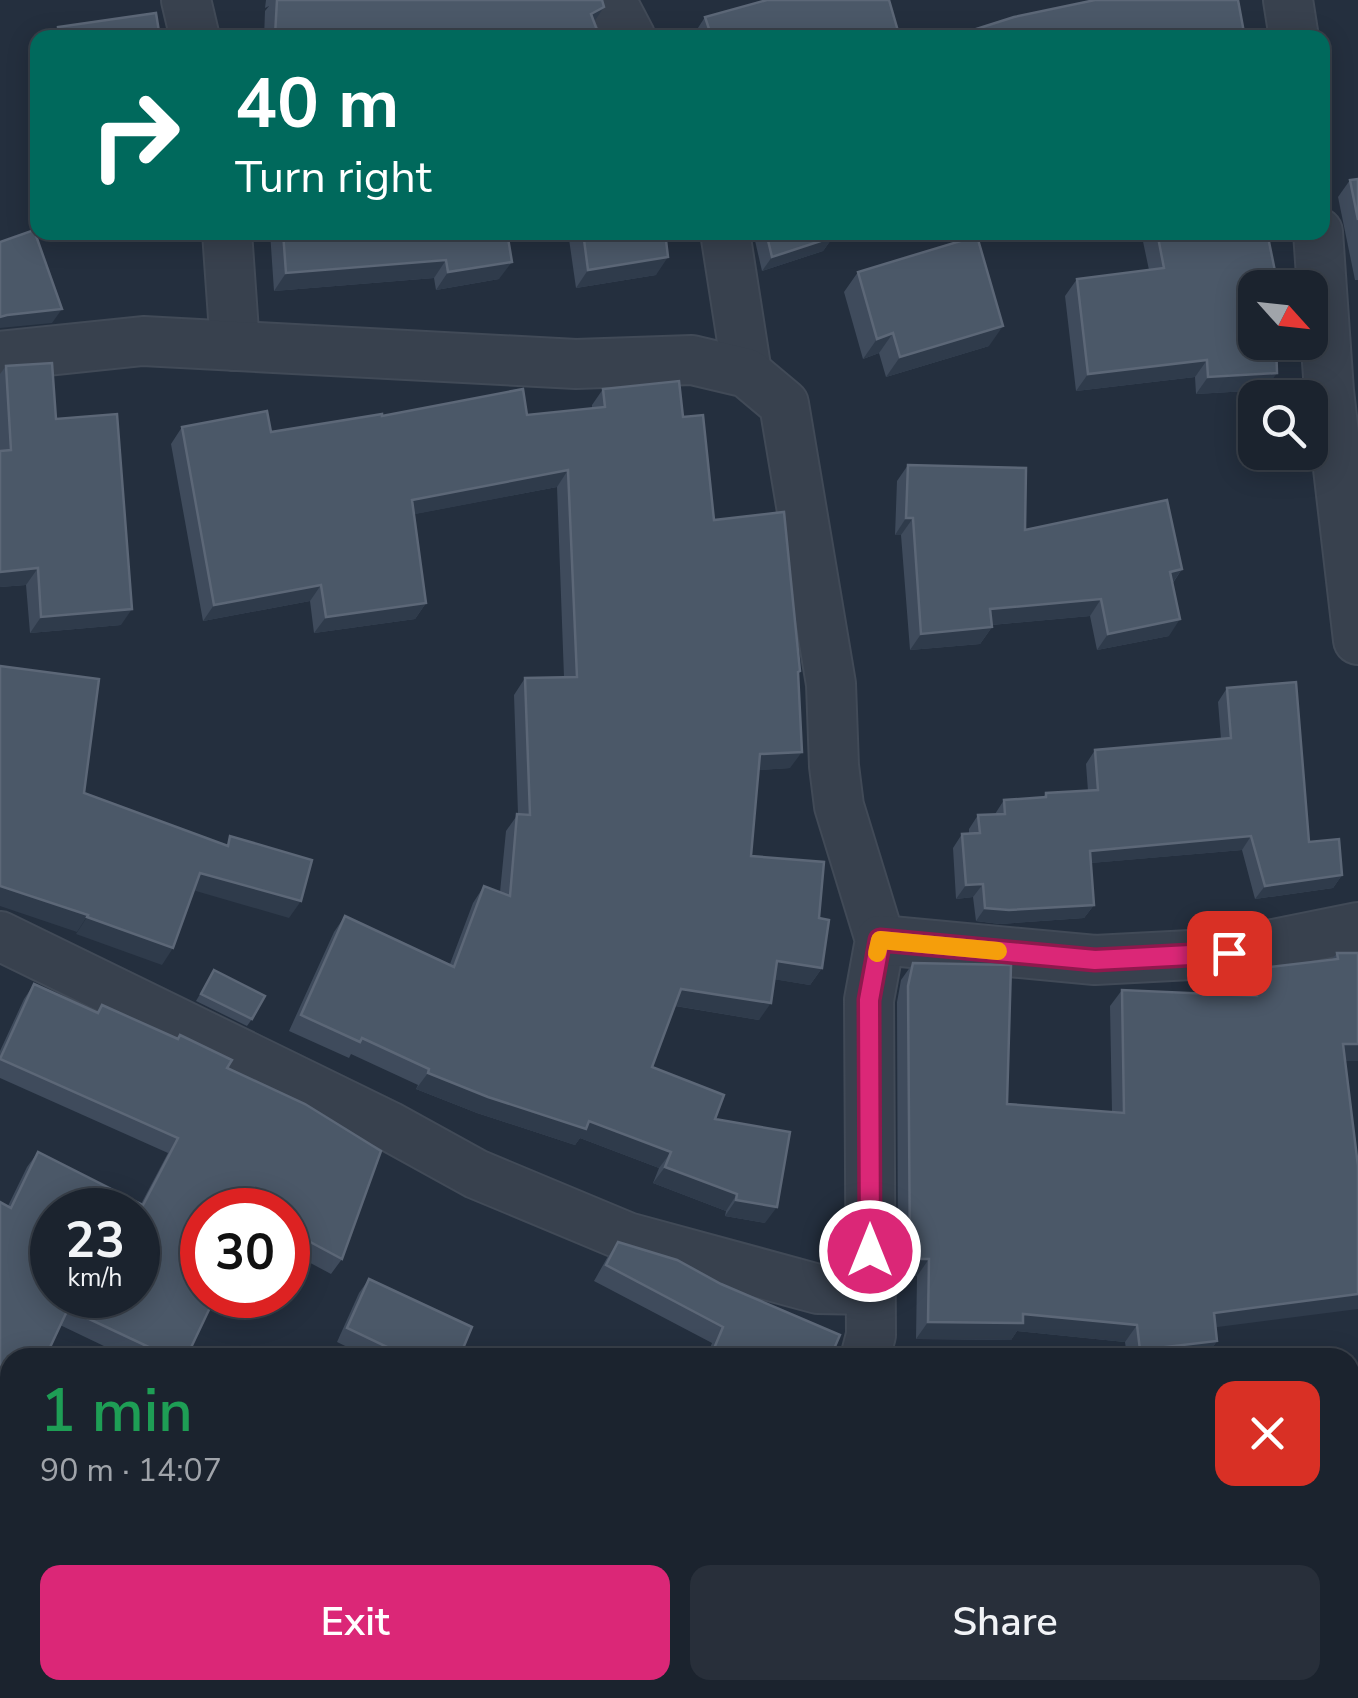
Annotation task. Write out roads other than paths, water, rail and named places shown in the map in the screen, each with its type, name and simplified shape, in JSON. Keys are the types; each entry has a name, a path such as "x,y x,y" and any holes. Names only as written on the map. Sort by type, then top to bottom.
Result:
{"street":[{"path":"186,0 193,30"},
{"path":"611,0 627,30"},
{"path":"1288,0 1293,30"},
{"path":"228,240 235,346"},
{"path":"726,240 747,373"},
{"path":"1319,240 1329,392 1358,640"},
{"path":"0,356 144,341 576,364 692,360 747,373 784,404 831,684 839,806 880,940 869,1000 871,1335 868,1348"},
{"path":"880,940 1095,960 1229,953 1358,926"},
{"path":"0,936 389,1126 476,1174 627,1237 818,1288 870,1290"}]}
